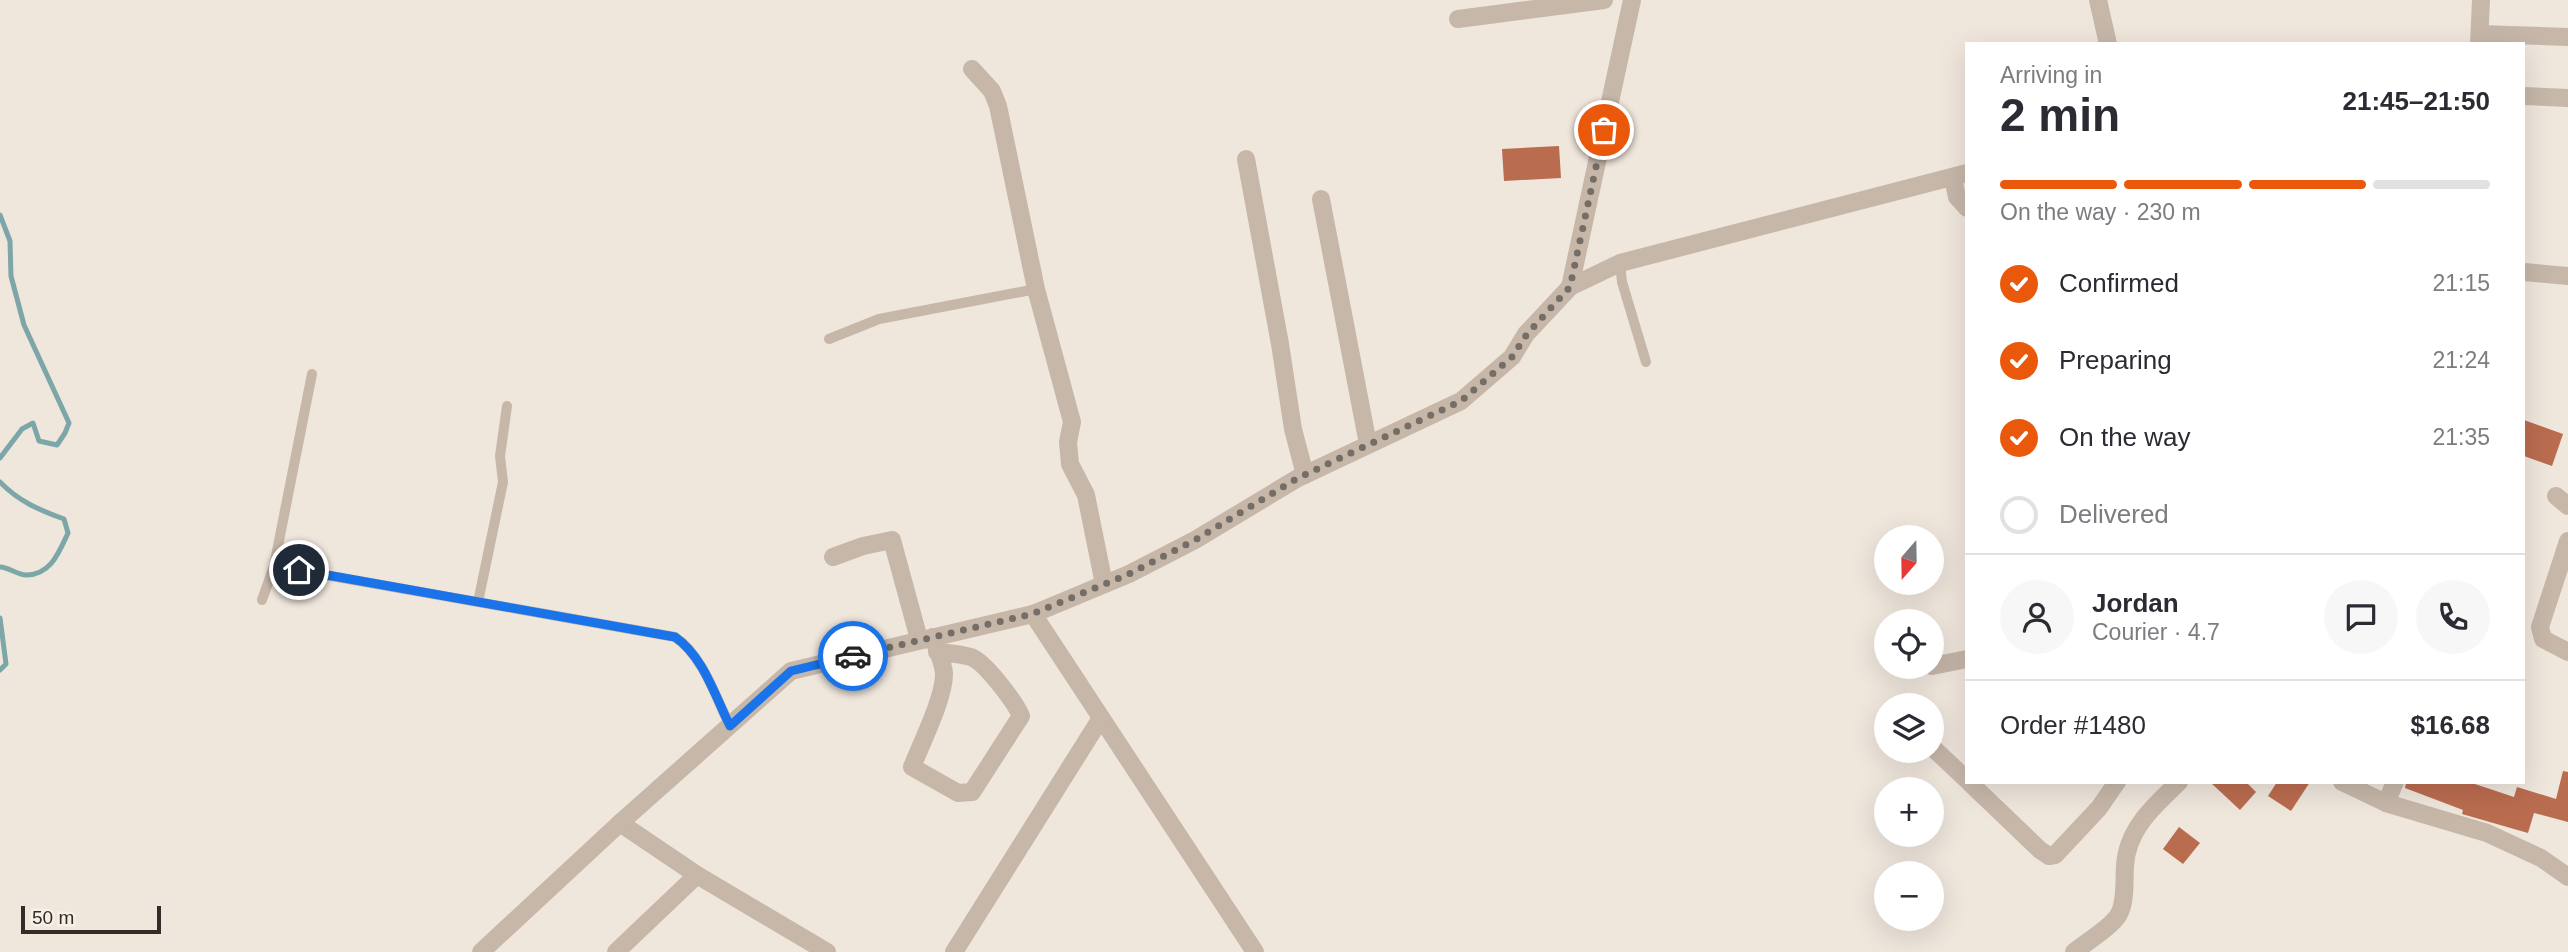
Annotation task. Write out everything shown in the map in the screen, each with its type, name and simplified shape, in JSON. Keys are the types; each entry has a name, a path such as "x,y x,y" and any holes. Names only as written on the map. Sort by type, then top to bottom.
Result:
{"street":[{"path":"1458,19 1604,0"},
{"path":"1570,287 1632,0"},
{"path":"2098,0 2108,42"},
{"path":"2481,0 2479,39 2568,37"},
{"path":"972,69 992,91 998,106 1036,289 1072,422 1068,442 1070,464 1086,495 1104,584"},
{"path":"2525,96 2568,98"},
{"path":"1246,159 1293,429 1305,475"},
{"path":"481,952 620,823 791,671 930,643 1032,614 1104,584 1195,540 1305,475 1461,401 1512,357 1527,334 1570,287 1620,262 1960,176 1957,197 1965,206"},
{"path":"1321,199 1368,444"},
{"path":"2525,272 2568,276"},
{"path":"833,557 892,540 930,643 944,674 939,699 912,766 958,793 972,792 1021,716 1017,707 978,661 930,643"},
{"path":"2568,541 2540,627 2543,639 2568,652"},
{"path":"1032,614 1255,952"},
{"path":"1944,664 1965,659"},
{"path":"954,952 1101,718"},
{"path":"1944,758 1965,778"},
{"path":"1971,784 2049,856 2055,855 2099,808 2116,784"},
{"path":"2074,952 2118,917 2122,906 2125,861 2132,837 2147,812 2177,784"},
{"path":"2346,784 2386,803 2487,833 2541,858 2568,877"},
{"path":"2386,803 2394,784"},
{"path":"620,823 697,875 827,952"},
{"path":"616,952 697,875"}],"lane":[{"path":"1620,262 1622,282 1646,362"},
{"path":"828,339 879,319 1036,289"},
{"path":"261,600 274,566 312,374"},
{"path":"478,602 503,482 500,457 507,406"},
{"path":"274,566 675,637 685,644 697,659 730,726"}],"building":[{"path":"1559,146 1561,178 1504,181 1502,149"},
{"path":"2525,420 2563,434 2552,466 2525,456"},
{"path":"2563,771 2568,772 2568,822 2534,813 2528,833 2462,814 2463,810 2405,788 2406,784 2475,784 2514,797 2517,787 2556,799"},
{"path":"2212,784 2248,784 2256,792 2240,810"},
{"path":"2276,784 2309,784 2291,811 2268,796"},
{"path":"2179,827 2200,843 2183,864 2163,849"}],"waterway":[{"path":"0,215 10,241 11,276 24,325 69,423 57,445 39,441 33,423 22,429 0,458"},
{"path":"0,482 29,504 64,519 68,533 53,561 42,571 26,575 0,567"},
{"path":"0,618 6,664 0,670"}],"way so far":[{"path":"853,656 1032,614 1129,574 1195,540 1298,478 1461,401 1512,357 1527,334 1570,287 1604,130"}],"route":[{"path":"299,570 675,637 685,644 697,659 730,726 791,671 853,656"}]}
